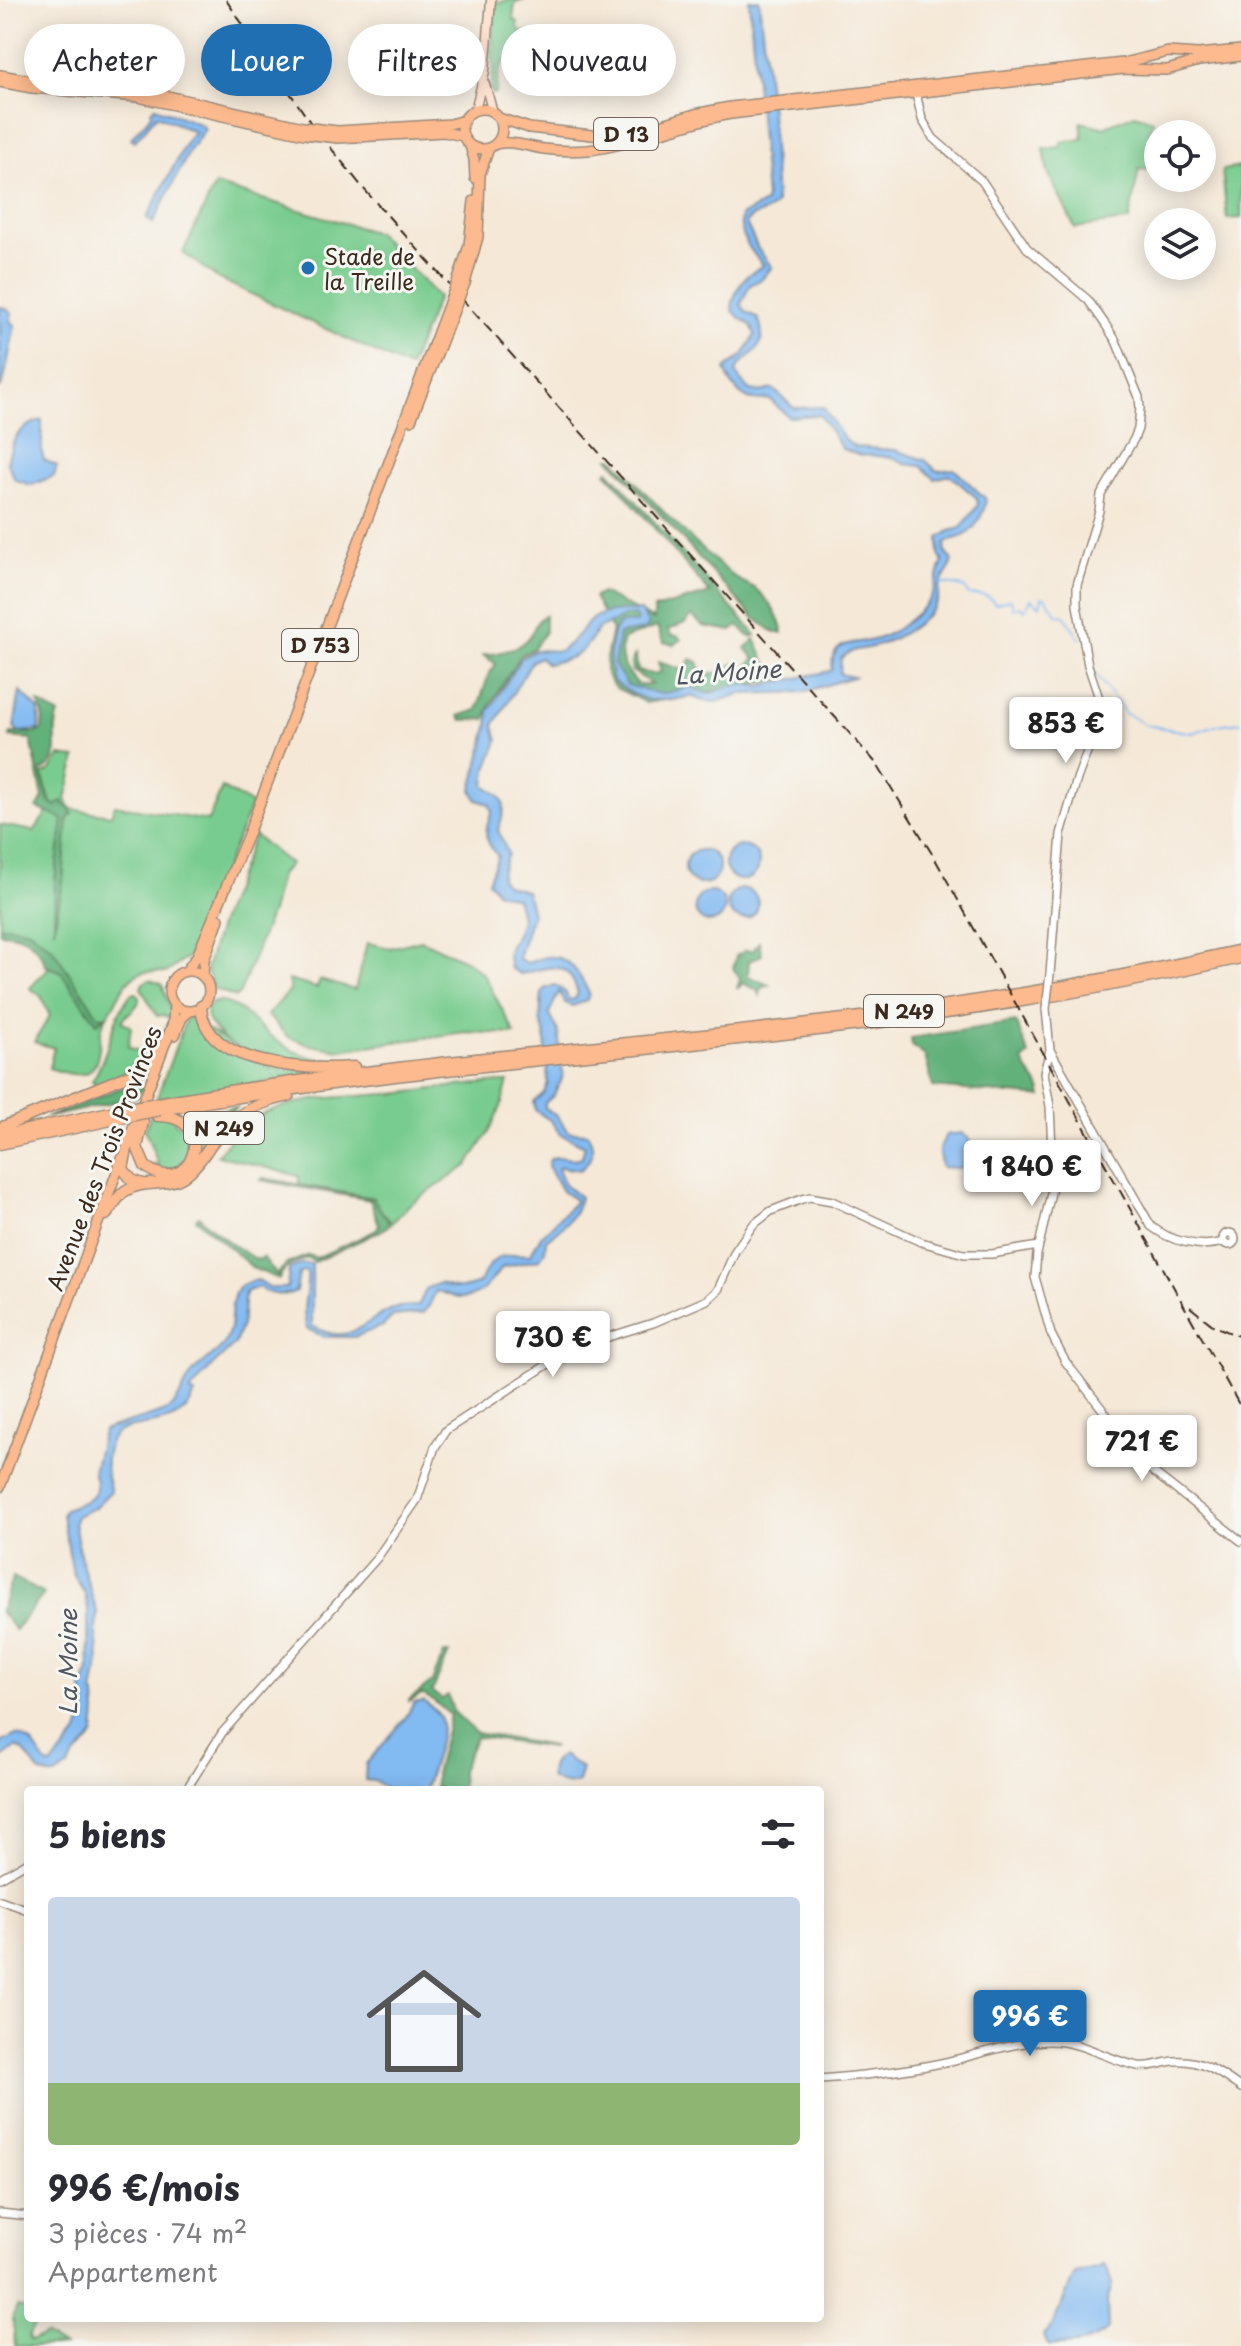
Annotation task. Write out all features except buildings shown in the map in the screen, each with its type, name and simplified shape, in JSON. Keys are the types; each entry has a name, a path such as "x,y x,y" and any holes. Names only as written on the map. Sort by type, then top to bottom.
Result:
{"highway":[{"name":"N 249","path":"564,1054 972,1001 1109,978 1241,950"},
{"name":"N 249","path":"160,1109 546,1056 939,1014 1038,999 1241,958"},
{"name":"N 249","path":"1184,971 1241,964"},
{"name":"N 249","path":"201,1006 204,1020 216,1037 235,1052 253,1058 306,1068 393,1065 399,1068"},
{"path":"0,1128 141,1070 156,1058 167,1039"},
{"name":"N 249","path":"0,1136 399,1068 546,1056"},
{"name":"N 249","path":"106,1215 120,1195 143,1184 172,1181 187,1174 229,1122 252,1107 267,1101 364,1084 369,1080"},
{"name":"N 249","path":"143,1122 137,1147 145,1166 162,1175 181,1171 193,1158 194,1143 188,1128 180,1120 160,1109"},
{"name":"N 249","path":"0,1144 127,1115"},
{"path":"129,1139 123,1169 132,1180 143,1184"}],"main road":[{"path":"464,120 463,136 470,146 492,146 502,132 488,100 485,71 491,0"},
{"name":"D 13","path":"496,116 529,128 610,137 695,114 1123,63 1168,52 1192,54 1241,50"},
{"name":"D 13","path":"915,89 1124,69 1164,70 1199,61 1241,56"},
{"path":"0,75 37,82 146,91 304,131"},
{"path":"0,82 32,88 138,97 304,131 338,135 444,132 463,136"},
{"path":"338,135 450,124 464,120 475,110 479,96"},
{"name":"D 13","path":"492,146 507,142 547,149 587,150 638,141 699,120 752,108"},
{"path":"475,110 496,116"},
{"name":"D 753","path":"462,282 473,222 475,169 470,146"},
{"name":"D 753","path":"203,977 204,960 247,837 379,489 432,373 452,306 478,237 480,174 492,146"},
{"name":"D 753","path":"186,971 197,956 247,837"},
{"path":"186,971 203,977 209,994 201,1006 189,1011 174,1004 169,994 170,984 176,975 186,971"},
{"name":"Avenue des Trois Provinces","path":"0,1487 167,1039 175,1016 174,1004"},
{"name":"Avenue des Trois Provinces","path":"61,1325 77,1291 179,1025 189,1011"},
{"path":"77,1291 90,1242"}],"street":[{"path":"915,89 924,123 933,138 982,181 1027,248 1088,300 1116,341 1139,397 1134,439 1101,495 1077,585 1077,605 1088,665 1101,704 1098,722 1061,834 1046,1009 1050,1050 1044,1073 1050,1106 1053,1172 1035,1265 1037,1291 1051,1334 1065,1361 1147,1467 1241,1541"},
{"path":"1050,1050 1151,1226 1169,1237 1201,1245 1223,1242 1223,1236 1228,1233 1238,1240"},
{"path":"189,1786 222,1733 377,1558 417,1500 435,1447 446,1430 550,1363 602,1339 653,1323 707,1300 722,1284 746,1232 771,1211 802,1199 822,1198 921,1242 964,1254 992,1254 1038,1246"},
{"path":"0,1878 24,1864"},
{"path":"0,1900 24,1909"},
{"path":"824,2079 921,2067 1004,2047 1049,2041 1090,2047 1120,2061 1145,2067 1177,2060 1194,2062 1216,2071 1241,2088"},
{"path":"0,2213 24,2216"}],"green space":[{"path":"525,0 515,3 513,19 518,24 501,24 501,68 496,94 493,94 494,64 491,56 495,3"},
{"path":"1135,114 1153,120 1144,120 1144,170 1139,169 1129,220 1075,228 1048,173 1044,149 1061,147 1061,142 1083,139 1081,122 1103,127"},
{"path":"1241,167 1241,218 1227,219 1222,170"},
{"name":"Stade de la Treille","path":"215,185 377,233 438,297 409,368 219,279 183,253"},
{"path":"609,458 613,458 716,562 762,595 777,616 782,633 775,633 752,616"},
{"path":"608,470 756,635 750,637 738,626 732,631 703,626 692,616 685,623 668,630 681,640 674,645 663,642 657,627 623,639 622,658 634,680 639,685 652,684 632,671 631,662 635,655 638,671 661,672 658,662 684,670 691,659 698,662 702,672 719,672 735,663 745,667 755,659 746,648 755,639 764,659 781,679 646,703 614,687 606,673 612,630 594,597 602,593 654,620 654,609 710,593 606,472"},
{"path":"545,615 545,632 533,649 521,655 491,703 485,719 462,720 459,716 477,710 489,674 496,664 483,655 503,652 521,644"},
{"path":"39,703 59,715 55,754 49,766 41,771 49,801 56,806 62,801 73,814 68,818 63,882 54,930 55,880 63,819 37,808 43,798 31,739 10,737 11,733 36,733 42,730 43,715"},
{"path":"60,756 76,758 66,799 71,809 111,815 115,805 208,821 222,788 252,804 188,957 166,973 139,973 128,981 103,1024 95,1065 82,1074 49,1068 54,1048 34,1042 50,1016 41,996 30,988 57,959 29,934 0,929 0,825 34,831 52,805 42,774 50,771"},
{"path":"254,835 290,864 280,875 272,909 236,997 214,989 206,969"},
{"path":"0,927 29,930 52,948 99,1017 106,1016 97,1023 60,971 46,966 29,941 0,933"},
{"path":"421,940 467,961 484,975 515,1034 465,1032 340,1050 310,1045 288,1037 267,1015 290,991 288,980 317,988 320,980 355,990 367,943 390,948"},
{"path":"759,942 762,955 749,961 748,976 769,985 761,989 760,995 743,983 737,989 740,979 733,968 736,956 746,950 752,951"},
{"path":"150,980 162,984 172,1018 157,1053 150,1062 97,1085 92,1081 131,994 137,993 139,1001 122,1021 131,1027 128,1047 147,1054 154,1039 161,1041 170,1018 157,1016 141,988 143,983"},
{"path":"220,1001 242,1012 288,1048 339,1062 272,1059 241,1050 227,1041 208,1020 207,1008"},
{"path":"198,1014 205,1028 272,1068 323,1073 162,1098 172,1119 187,1135 189,1146 179,1166 171,1170 159,1169 151,1163 159,1167 145,1130 186,1019"},
{"path":"1016,1022 1029,1055 1023,1061 1042,1097 933,1087 925,1056 912,1046 911,1038"},
{"path":"137,1081 143,1088 137,1097 45,1118"},
{"path":"508,1082 488,1134 467,1166 409,1205 392,1223 370,1198 299,1186 299,1176 217,1155 256,1118 280,1107 335,1097"},
{"path":"237,1107 202,1147 198,1130 190,1122 195,1115"},
{"path":"261,1180 373,1198 390,1224 314,1262 308,1258 295,1263 279,1279 254,1269 196,1219 199,1216 250,1256 258,1260 263,1257 277,1275 286,1264 309,1255 316,1258 375,1231 379,1225 370,1200"},
{"path":"13,1577 44,1594 15,1630 0,1611"},
{"path":"444,1653 449,1653 432,1692 442,1699 448,1695 453,1711 476,1733 552,1748 476,1737 461,1770 462,1786 435,1786 435,1774 450,1715 422,1694 409,1702 432,1682"},
{"path":"17,2307 24,2308 24,2322 37,2322 28,2336 30,2341 45,2335 63,2346 15,2346 13,2318"}],"water":[{"path":"749,0 759,0 771,113 776,203 746,223 758,249 772,267 762,279 750,285 741,304 746,312 758,318 762,339 736,373 751,390 761,392 773,389 794,408 823,407 844,439 855,447 895,450 925,460 937,471 954,469 986,499 983,512 968,533 945,544 952,564 940,584 933,608 893,639 841,658 840,674 853,677 804,692 740,694 717,702 691,696 649,700 614,682 611,668 611,641 617,626 636,623 634,615 598,629 583,650 573,657 547,664 540,657 532,661 494,725 498,741 487,769 485,785 500,797 504,806 498,830 508,854 501,878 506,885 526,891 532,914 518,958 527,963 546,957 562,959 573,968 589,993 587,1000 573,1006 565,1003 559,992 549,1013 558,1031 563,1076 554,1095 545,1103 545,1108 556,1115 569,1132 587,1133 592,1144 588,1162 580,1170 558,1169 565,1185 580,1197 575,1210 563,1226 546,1240 545,1251 539,1259 503,1267 486,1287 470,1297 459,1298 436,1291 423,1313 393,1316 383,1326 354,1337 325,1337 307,1329 304,1313 307,1272 299,1274 296,1291 292,1293 277,1294 259,1287 245,1292 242,1324 235,1344 192,1389 191,1393 195,1394 188,1407 165,1421 116,1433 109,1442 106,1458 111,1491 94,1508 76,1516 74,1523 82,1564 97,1612 99,1660 93,1693 96,1713 94,1734 69,1767 55,1776 40,1773 23,1750 16,1747 0,1760 0,1743 16,1735 31,1743 47,1764 52,1765 78,1733 84,1714 82,1688 89,1670 88,1609 85,1594 73,1574 62,1515 65,1509 86,1501 94,1493 96,1481 93,1472 103,1431 173,1406 193,1373 221,1348 228,1334 232,1304 238,1289 258,1280 271,1288 287,1288 289,1269 312,1264 312,1326 326,1332 347,1333 393,1309 418,1306 427,1288 440,1283 455,1288 469,1287 479,1283 488,1267 498,1258 530,1255 541,1236 574,1203 575,1200 562,1191 548,1166 554,1157 582,1157 585,1146 560,1134 551,1121 535,1110 534,1102 544,1093 548,1083 545,1033 540,1021 542,993 555,985 565,992 569,1000 575,999 578,993 574,982 562,970 548,968 520,974 510,968 509,949 520,924 520,911 516,898 497,892 488,881 498,856 486,835 492,812 489,804 477,800 472,790 489,711 521,658 536,650 560,651 600,615 640,611 649,624 645,630 619,634 614,664 627,685 660,694 692,687 708,694 737,684 761,686 830,671 836,652 841,647 891,633 928,602 943,562 939,555 939,538 961,528 978,505 977,498 950,475 935,479 921,466 905,464 891,457 860,455 842,449 820,415 789,417 769,399 745,397 728,378 725,369 743,355 755,335 751,326 734,312 734,299 747,276 763,265 746,242 741,229 741,216 765,203 766,197"},
{"path":"155,107 202,125 205,129 190,150 153,223 147,218 189,137 195,132 157,115 135,141 131,138"},
{"path":"0,307 12,313 10,321 15,325 0,389"},
{"path":"42,420 42,454 44,460 57,466 54,476 32,485 15,480 7,462 14,440 27,426"},
{"path":"20,691 39,710 39,730 18,732 14,728"},
{"path":"742,846 754,851 759,863 754,875 742,880 730,875 725,863 730,851"},
{"path":"702,850 714,855 719,867 714,879 702,884 690,879 685,867 690,855"},
{"path":"743,889 754,893 758,904 754,915 743,919 732,915 728,904 732,893"},
{"path":"710,892 716,893 724,901 724,913 716,921 710,922 704,921 696,913 695,907 696,901 704,893"},
{"path":"962,1133 969,1139 979,1165 976,1169 941,1167 939,1150 946,1135"},
{"path":"424,1701 439,1714 441,1720 436,1755 425,1786 381,1786 365,1780 366,1764 404,1720 414,1703"},
{"path":"562,1755 582,1768 575,1784 560,1783 550,1778 552,1765"},
{"path":"1103,2265 1112,2284 1107,2302 1108,2329 1088,2341 1048,2345 1044,2335 1052,2326 1075,2274"}],"waterway":[{"path":"939,583 964,587 969,595 987,597 995,604 1011,599 1014,609 1020,606 1025,610 1031,599 1040,606 1042,597 1045,597 1057,614 1065,616 1080,639"},
{"path":"1092,669 1125,713 1146,725 1192,733 1216,725 1241,722"}],"railway":[{"path":"226,0 310,122 363,188 876,763 934,857 1241,1408"},
{"path":"1190,1307 1214,1326 1241,1337"}],"place":[{"name":"Stade de la Treille","path":"308,268"}],"water label":[{"name":"La Moine","path":"728,671"},
{"name":"La Moine","path":"67,1662"}]}
